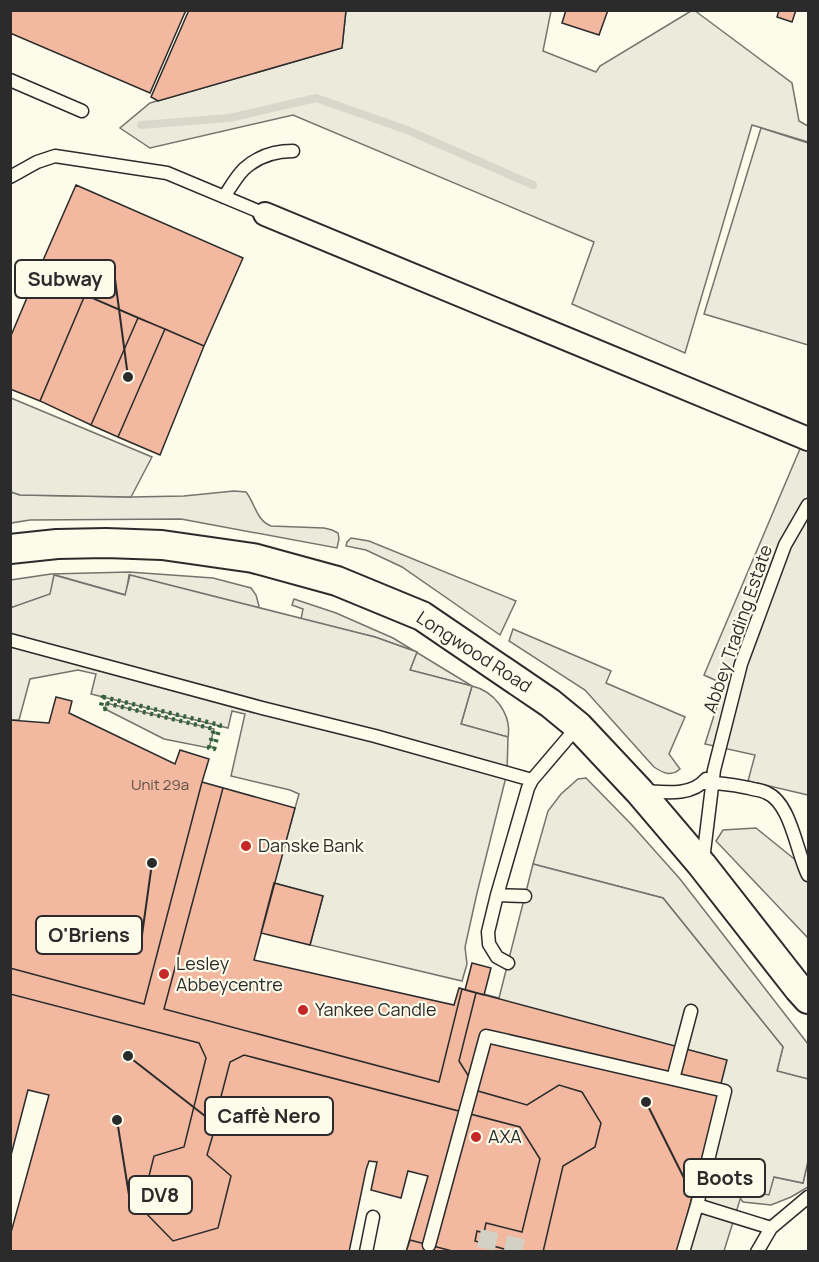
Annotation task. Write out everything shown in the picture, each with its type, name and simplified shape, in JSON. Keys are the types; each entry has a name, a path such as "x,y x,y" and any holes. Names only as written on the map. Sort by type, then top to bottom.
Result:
{"street":[{"path":"266,214 808,439"},
{"name":"Longwood Road","path":"10,549 57,544 162,544 253,558 337,581 422,616 542,697 578,726 639,791 702,865 808,999"}],"lane":[{"path":"10,80 82,111"},
{"path":"224,197 244,169 266,155 293,151"},
{"path":"10,177 37,162 55,156 167,173 266,214"},
{"name":"Abbey Trading Estate","path":"639,791 667,793 685,791 707,783 714,770 749,640 785,545 808,505"},
{"path":"10,640 375,736 532,780"},
{"path":"508,963 497,957 489,944 488,932 528,788 532,780 578,726"},
{"path":"702,865 707,783 737,786 769,793 782,806 808,875"},
{"path":"497,895 525,896"},
{"path":"672,1079 691,1011"},
{"path":"429,1245 486,1035 725,1091 697,1205 683,1251"},
{"path":"757,1251 771,1228 808,1197"},
{"path":"697,1205 771,1228"},
{"path":"794,1208 808,1207"},
{"path":"366,1251 373,1217"}],"shaded area":[{"path":"694,10 792,83 799,121 808,126 808,142 752,125 685,353 572,304 594,242 293,115 150,148 120,128 150,103 342,48 346,11 551,11 543,51 596,72 600,66"},
{"path":"761,128 808,143 808,345 704,314"},
{"path":"11,398 152,457 131,497 20,495 11,492"},
{"path":"808,430 808,795 748,781 755,755 705,744 722,685 704,675"},
{"path":"11,492 20,495 131,497 184,496 246,492 259,516 271,526 324,528 338,533 337,548 181,519 30,520 11,523"},
{"path":"351,538 369,541 516,601 500,635 402,567 366,550 346,546"},
{"path":"129,572 213,578 251,588 259,606 258,608 129,575 126,595 55,575 51,594 11,608 11,580 51,574"},
{"path":"54,575 125,595 130,575 375,637 417,652 410,670 472,686 461,724 508,737 507,773 465,947 467,964 462,981 310,945 323,896 274,883 299,794 231,776 245,714 232,711 228,728 91,694 96,674 78,670 30,679 19,720 11,720 10,608 50,594"},
{"path":"294,599 336,613 393,638 415,651 375,637 301,619 303,609 292,605"},
{"path":"513,629 611,671 606,683 685,717 669,754 680,769 667,773 654,767 585,690 509,641"},
{"path":"417,652 472,686 410,670"},
{"path":"472,686 487,693 500,705 509,728 508,737 461,724"},
{"path":"106,703 214,729 209,748 164,739 105,709"},
{"path":"586,778 680,879 808,1044 808,1079 777,1071 783,1047 663,898 533,864 548,811 561,794 578,779"},
{"path":"756,828 798,862 808,880 808,938 716,841 723,830"},
{"path":"533,864 663,898 783,1047 777,1071 808,1079 808,1161 803,1183 774,1177 769,1195 743,1190 724,1251 485,1251 476,992 499,998"},
{"path":"808,1161 808,1187 791,1197 771,1205 743,1202 740,1198 743,1190 774,1177 803,1183"}],"building":[{"path":"10,10 186,10 150,93 10,33"},
{"path":"189,10 346,10 342,48 158,101 151,97"},
{"path":"566,10 608,10 599,35 562,23"},
{"path":"779,10 796,10 792,22 777,17"},
{"path":"76,185 243,258 204,346 37,274"},
{"path":"37,274 85,295 40,401 10,389 10,338"},
{"path":"85,295 138,318 91,425 40,401"},
{"path":"138,318 165,329 118,437 91,425"},
{"path":"165,329 204,346 160,455 118,437"},
{"name":"Lesley Abbeycentre","path":"56,697 72,701 69,713 175,764 180,750 209,759 202,782 295,808 254,960 454,1005 459,988 727,1060 678,1252 406,1252 428,1176 408,1171 401,1198 371,1190 377,1162 369,1161 349,1252 10,1252 10,1236 49,1095 28,1090 10,1159 10,720 49,723"},
{"path":"202,782 223,788 164,1009 439,1082 462,989 476,993 459,1061 478,1091 527,1105 559,1085 582,1092 601,1123 595,1147 563,1166 543,1252 515,1252 475,1241 477,1231 484,1233 486,1223 522,1232 540,1159 520,1127 244,1055 230,1062 207,1155 231,1176 218,1228 173,1241 141,1208 154,1156 184,1147 206,1058 199,1043 10,994 10,968 144,1004"},
{"path":"274,883 323,896 310,945 261,933"},
{"path":"472,963 491,968 484,995 465,990"},
{"path":"410,1240 429,1245 456,1252 406,1252"}],"waterway":[{"path":"141,125 229,118 316,98 407,130 533,185"}],"tunnel":[{"path":"479,1238 526,1249"}],"hedge":[{"path":"103,697 220,725 214,749 209,748 214,729 106,703 105,709 101,706 103,697"}],"place":[{"name":"Subway","path":"128,377"},
{"name":"Danske Bank","path":"246,846"},
{"name":"O'Briens","path":"152,863"},
{"name":"Lesley Abbeycentre","path":"164,974"},
{"name":"Yankee Candle","path":"303,1010"},
{"name":"Caffè Nero","path":"128,1056"},
{"name":"Boots","path":"646,1102"},
{"name":"DV8","path":"117,1120"},
{"name":"AXA","path":"476,1137"}]}
